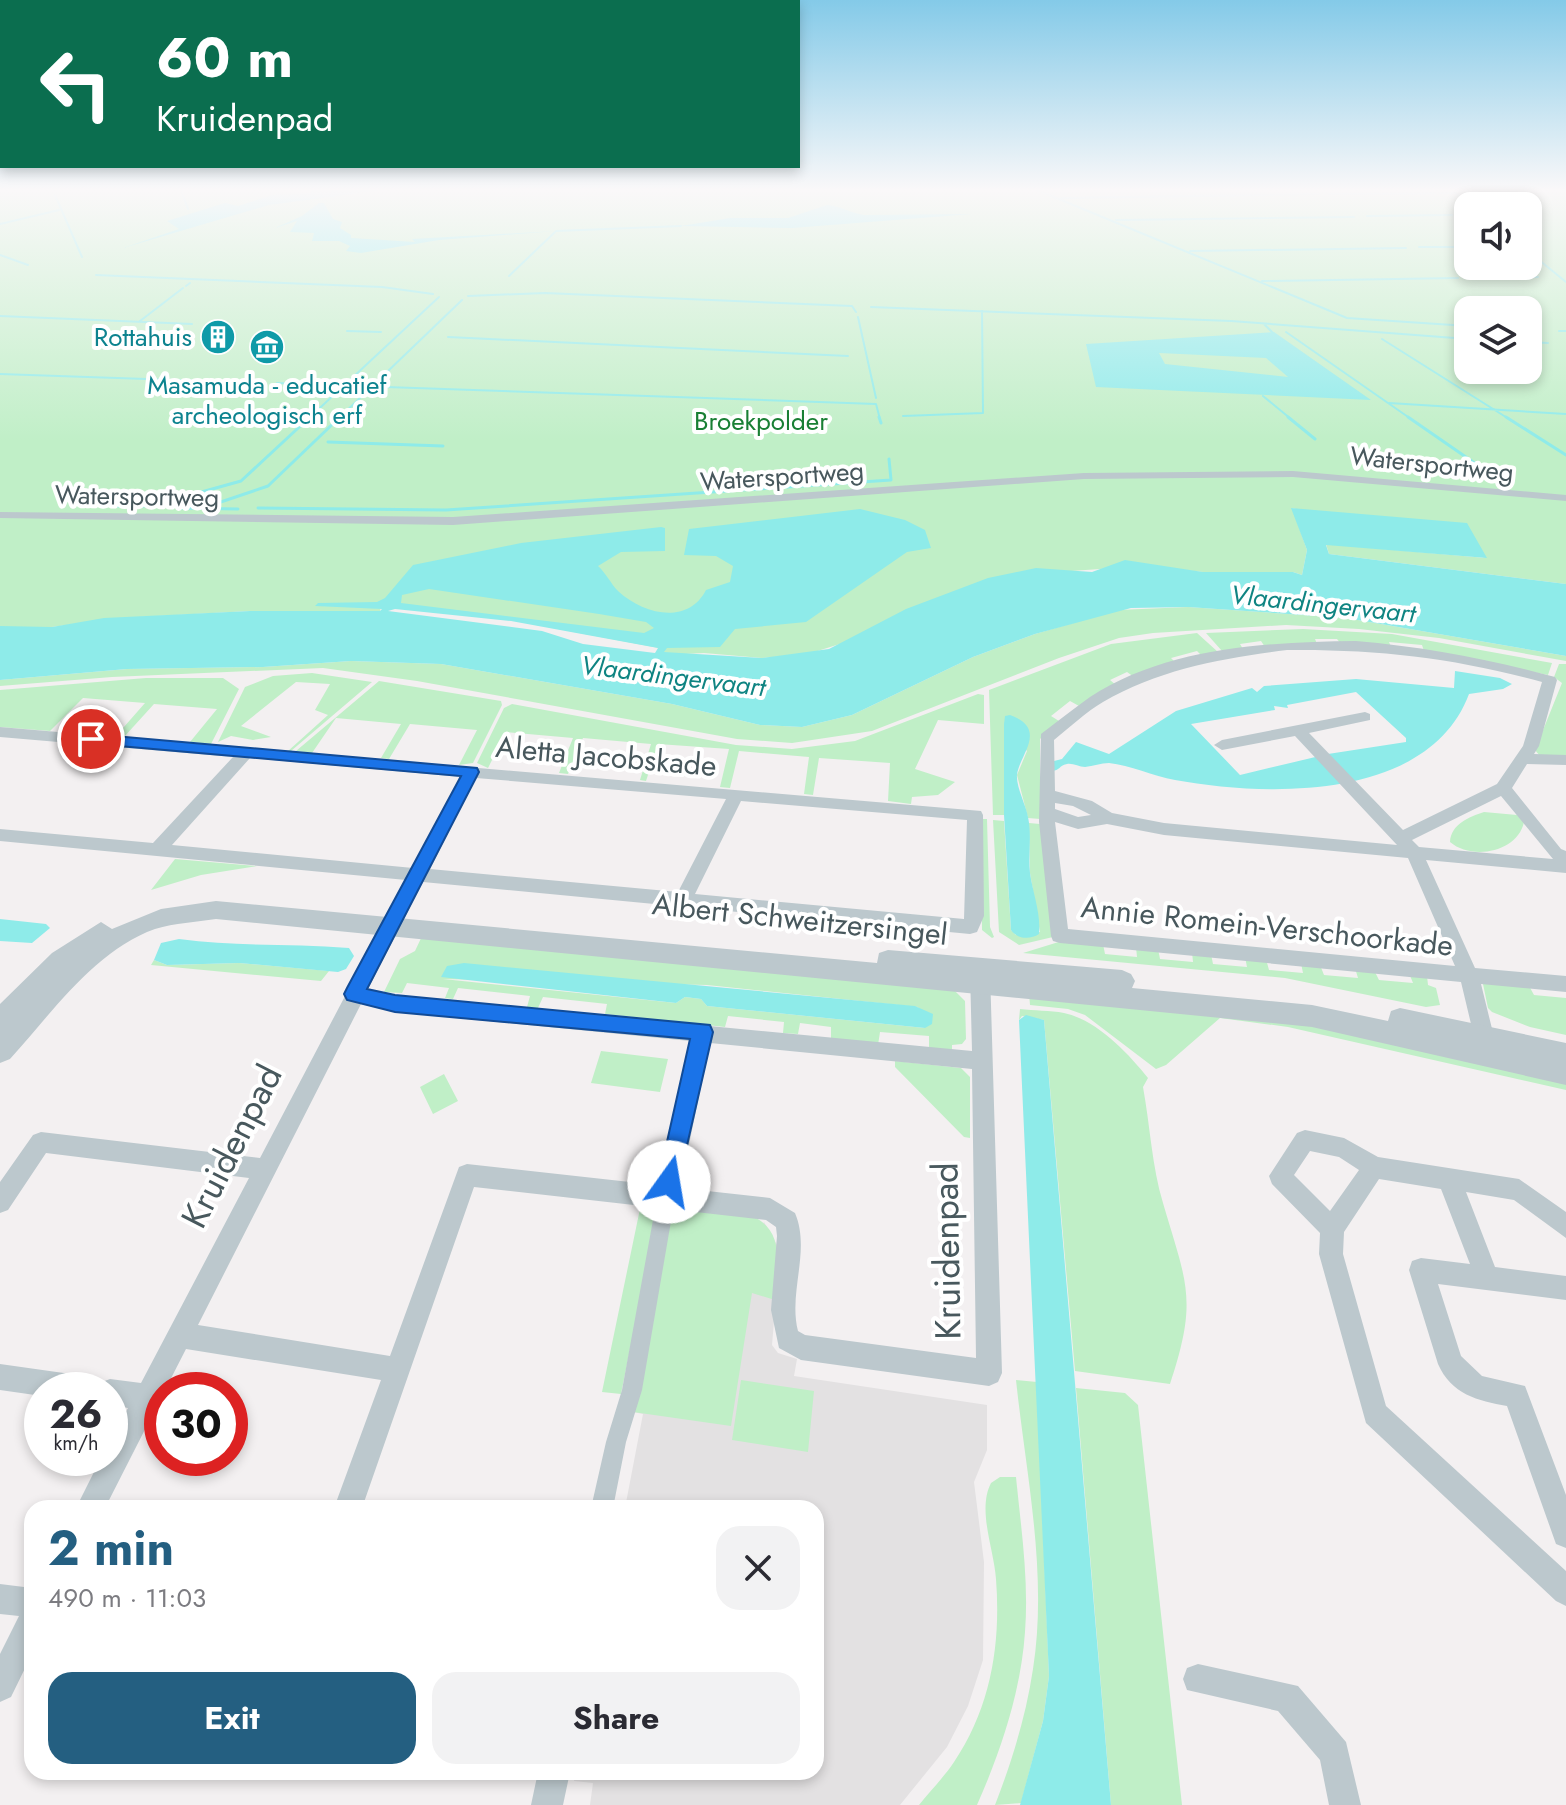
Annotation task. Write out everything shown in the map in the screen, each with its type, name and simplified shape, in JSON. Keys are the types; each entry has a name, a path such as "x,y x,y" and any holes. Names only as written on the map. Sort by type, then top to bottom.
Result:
{"street":[{"name":"Watersportweg","path":"0,515 453,521 1084,476 1293,474 1566,498"},
{"path":"1408,844 1503,788 1524,759 1550,680 1519,670 1425,653 1348,646 1290,647 1223,654 1176,665 1119,687 1078,711 1046,738 1048,805 1078,823 1107,818 1164,829 1408,844 1566,867"},
{"path":"1222,745 1365,717"},
{"path":"1299,731 1408,844"},
{"name":"Aletta Jacobskade","path":"0,732 975,815 975,916 970,927 0,835"},
{"path":"157,850 247,752"},
{"path":"1524,759 1566,760"},
{"name":"Aletta Jacobskade","path":"396,918 471,772"},
{"path":"1503,788 1555,853 1566,858"},
{"name":"Aletta Jacobskade","path":"684,899 736,795"},
{"name":"Annie Romein-Verschoorkade","path":"1048,805 1060,936 1566,984"},
{"name":"Annie Romein-Verschoorkade","path":"1408,844 1469,975 1487,1046"},
{"name":"Albert Schweitzersingel","path":"115,932 216,910 396,918 980,977 1312,1016 1487,1046"},
{"name":"Kruidenpad","path":"159,1372 396,918"},
{"path":"0,1021 61,960 115,932"},
{"path":"0,1051 115,932"},
{"name":"Kruidenpad","path":"351,1500 467,1175 770,1209 787,1221 792,1243 782,1324 788,1339 801,1347 989,1373 980,977"},
{"path":"354,994 395,1004 981,1061"},
{"path":"604,1500 616,1442 632,1390 666,1198 702,1032"},
{"path":"1487,1046 1566,1055"},
{"path":"1487,1046 1566,1073"},
{"path":"1332,1229 1280,1176 1305,1140 1344,1148 1374,1167 1519,1190 1566,1226"},
{"path":"0,1202 41,1142 265,1169"},
{"path":"1374,1167 1332,1229 1331,1254 1375,1414 1566,1591"},
{"path":"1449,1179 1488,1279"},
{"path":"1566,1288 1421,1270 1451,1364 1476,1388 1516,1395 1566,1534"},
{"path":"179,1335 399,1370"},
{"path":"0,1377 24,1380"},
{"name":"Kruidenpad","path":"94,1500 144,1401"},
{"path":"0,1599 24,1602"},
{"path":"0,1686 24,1638"},
{"path":"1198,1679 1287,1697 1335,1753 1345,1805"},
{"path":"547,1805 552,1780"}],"shaded area":[{"path":"764,1222 780,1250 772,1345 778,1353 797,1359 794,1376 987,1405 987,1450 974,1482 984,1562 983,1660 968,1706 947,1747 900,1805 590,1805 593,1783 574,1780 824,1780 824,1500 627,1500 643,1414 633,1412"}],"green space":[{"name":"Broekpolder","path":"0,274 1454,274 1454,280 1542,280 1542,274 1566,274 1566,584 1329,554 1326,544 1486,558 1292,508 1307,550 1302,575 1293,572 1203,572 1144,566 1071,571 808,654 762,658 704,653 665,655 659,648 474,613 381,607 380,611 250,611 121,618 52,627 0,627"},
{"path":"1188,607 1346,618 1566,656 1566,661 1439,638 1359,629 1286,625 1153,633 1119,638 1059,658 872,731 792,743 737,739 417,681 323,668 112,677 0,686 0,680 127,669 263,667 351,661 441,664 672,704 760,725 802,727 852,715 973,657 1035,634 1118,610"},
{"path":"1303,629 1392,634 1552,663 1548,675 1424,651 1422,645 1389,642 1391,647 1341,644 1337,639 1315,639 1317,644 1265,647 1261,641 1240,644 1243,649 1222,651 1206,633"},
{"path":"1197,633 1218,652 1202,656 1197,651 1171,658 1176,663 1134,677 1127,672 1110,680 1116,685 1079,706 1070,701 1051,716 1059,721 1040,739 1040,819 1028,818 1017,775 1027,751 1004,724 1004,815 993,815 989,690 1111,644"},
{"path":"1559,664 1566,664 1566,756 1540,756 1535,750 1562,683 1554,677"},
{"path":"312,673 372,682 291,751 288,751 328,715 315,710 330,684 296,682 241,726 271,737 253,740 231,736 218,742 245,687 273,676"},
{"path":"146,678 223,678 239,689 211,744 190,742 217,709 154,704 124,737 116,736 145,703 83,698 50,731 0,727 0,690"},
{"path":"379,681 501,701 502,705 473,763 459,765 477,730 410,724 389,759 381,758 401,724 336,718 312,753 296,751"},
{"path":"978,694 984,695 984,724 938,720 915,769 955,782 938,795 912,797 911,804 888,801 890,763 819,758 813,795 804,794 809,757 739,751 730,788 720,787 729,749 658,744 646,781 640,780 651,744 583,738 568,774 559,773 573,738 506,732 488,768 477,763 504,708 512,704 736,745 792,749 855,741"},
{"path":"1484,812 1517,815 1524,822 1513,840 1493,850 1470,851 1450,842 1457,826"},
{"path":"981,819 987,819 992,938 982,930"},
{"path":"993,820 1004,821 1011,930 1016,935 1040,932 1030,873 1029,823 1040,824 1053,937 1019,945 999,932"},
{"path":"175,859 257,866 201,875 151,890"},
{"path":"423,934 955,991 965,1001 966,1039 962,1044 952,1045 952,1050 929,1048 929,1036 880,1032 878,1045 831,1040 831,1027 800,1023 798,1034 783,1033 784,1022 728,1016 725,1027 605,1014 607,1004 543,997 538,1008 527,1007 530,996 458,988 453,999 445,998 449,988 407,983 402,993 384,992 400,959 415,951","holes":["443,979 707,985 918,1007 925,1028 707,1006 701,999 685,997 676,1003"]},
{"path":"1065,940 1103,944 1105,954 1137,957 1136,947 1158,949 1160,959 1193,962 1192,952 1211,954 1213,964 1247,967 1245,957 1266,959 1269,970 1303,973 1301,963 1320,965 1324,975 1358,978 1355,968 1374,970 1379,980 1413,983 1409,973 1427,976 1428,985 1436,988 1440,1005 1426,1007 1285,978 1023,953"},
{"path":"154,960 167,965 239,963 329,971 321,981 151,965"},
{"path":"1483,984 1528,984 1534,995 1566,998 1566,1035 1530,1027 1492,1012 1488,1008"},
{"path":"1029,993 1277,1017 1566,1078 1566,1090 1288,1027 1220,1018 1166,1065 1156,1069 1085,1015 1068,1009 1030,1005"},
{"path":"1020,1009 1064,1013 1088,1023 1121,1048 1148,1078 1143,1087 1156,1175 1186,1292 1184,1331 1170,1384 1075,1371 1044,1020 1022,1016 1019,1020"},
{"path":"601,1051 668,1059 660,1092 591,1083"},
{"path":"895,1061 961,1068 970,1077 970,1138 964,1137 895,1067"},
{"path":"444,1074 458,1101 433,1114 420,1087"},
{"path":"641,1204 659,1206 621,1394 602,1392"},
{"path":"671,1207 754,1217 771,1232 775,1242 775,1300 752,1293 731,1426 633,1412"},
{"path":"741,1380 814,1391 808,1452 732,1440"},
{"path":"1016,1380 1037,1382 1049,1676 1043,1721 1021,1803 995,1805 1022,1721 1037,1633 1034,1524"},
{"path":"1076,1388 1125,1393 1138,1405 1182,1805 1111,1805"},
{"path":"1000,1477 1016,1477 1025,1574 1025,1632 1014,1698 1002,1742 977,1805 919,1805 950,1768 967,1741 991,1674 997,1603 986,1505 991,1483"}],"water":[{"path":"1274,332 1371,400 1096,387 1086,344","holes":["1159,353 1266,358 1288,377 1165,364"]},
{"name":"Vlaardingervaart","path":"1291,508 1467,523 1487,558 1326,545 1329,554 1566,584 1566,656 1346,618 1188,607 1131,608 1035,634 973,657 852,715 802,727 760,725 672,704 441,664 351,661 263,667 127,669 0,680 0,626 52,627 104,618 250,611 380,611 382,609 315,606 318,603 377,602 385,598 413,565 521,543 661,527 665,528 665,551 621,552 598,566 618,591 629,599 640,606 665,613 688,608 706,590 730,582 733,566 716,556 684,555 689,529 860,509 905,520 925,530 931,548 907,552 806,622 735,629 720,647 667,648 664,652 762,658 829,649 906,609 988,578 1036,568 1092,572 1125,560 1203,572 1293,572 1302,575 1307,550","holes":["429,589 646,622 654,628 644,633 401,603 402,595","395,609 511,621 658,648 655,653 583,644 542,631 388,611"]},
{"path":"1455,671 1500,678 1512,684 1503,689 1469,694 1449,729 1419,755 1383,773 1342,784 1255,789 1213,786 1109,763 1085,767 1067,764 1052,771 1054,761 1062,759 1076,742 1109,754 1176,711 1252,688 1257,692 1264,686 1356,679 1454,688","holes":["1356,692 1406,738 1406,742 1328,754 1240,775 1191,724 1275,710 1274,706 1288,708 1287,705"]},
{"path":"1010,715 1028,727 1030,735 1017,775 1029,824 1030,873 1039,919 1039,934 1028,938 1020,937 1011,930 1004,815 1004,724 1005,716"},
{"path":"0,919 46,924 50,928 32,943 0,941"},
{"path":"179,939 349,948 354,956 346,969 338,972 239,963 167,965 154,960 161,943"},
{"path":"464,963 915,1006 933,1014 932,1024 925,1028 707,1006 701,999 685,997 676,1003 441,977 447,966"},
{"path":"1026,1015 1044,1020 1111,1805 1020,1805 1043,1721 1049,1676 1019,1020"}],"waterway":[{"path":"1241,274 1347,318 1454,325"},
{"path":"1556,274 1566,282"},
{"path":"96,275 382,287 433,294"},
{"path":"1262,281 1454,278"},
{"path":"186,286 190,283"},
{"path":"140,321 183,288"},
{"path":"468,296 545,293 852,306 856,312"},
{"path":"343,386 439,297"},
{"path":"338,419 462,300"},
{"path":"871,307 982,311"},
{"path":"903,416 983,413 982,311"},
{"path":"982,311 1231,321 1454,338"},
{"path":"0,316 192,324"},
{"path":"858,317 876,398"},
{"path":"1264,324 1273,333"},
{"path":"347,331 381,332"},
{"path":"1559,331 1566,331"},
{"path":"1286,332 1411,419"},
{"path":"448,337 848,356"},
{"path":"1382,339 1494,410"},
{"path":"1542,343 1548,343"},
{"path":"0,374 263,383"},
{"path":"277,383 343,386"},
{"path":"308,419 343,386"},
{"path":"386,387 876,404 880,419"},
{"path":"1263,396 1291,419"},
{"path":"1389,403 1494,410"},
{"path":"1494,410 1566,414"},
{"path":"1494,410 1509,419"},
{"path":"118,506 151,506 241,481 310,417"},
{"path":"203,508 268,486 340,417"},
{"path":"879,417 881,423"},
{"path":"1288,417 1315,439"},
{"path":"1408,417 1489,473"},
{"path":"1506,417 1566,455"},
{"path":"328,442 443,446"},
{"path":"258,508 446,510 891,480 889,459"},
{"path":"179,508 238,509"}],"place":[{"name":"Rottahuis","path":"218,337"},
{"name":"Masamuda - educatief archeologisch erf","path":"267,347"}],"route":[{"path":"91,739 471,772 354,994 395,1004 702,1032 669,1182"}]}
